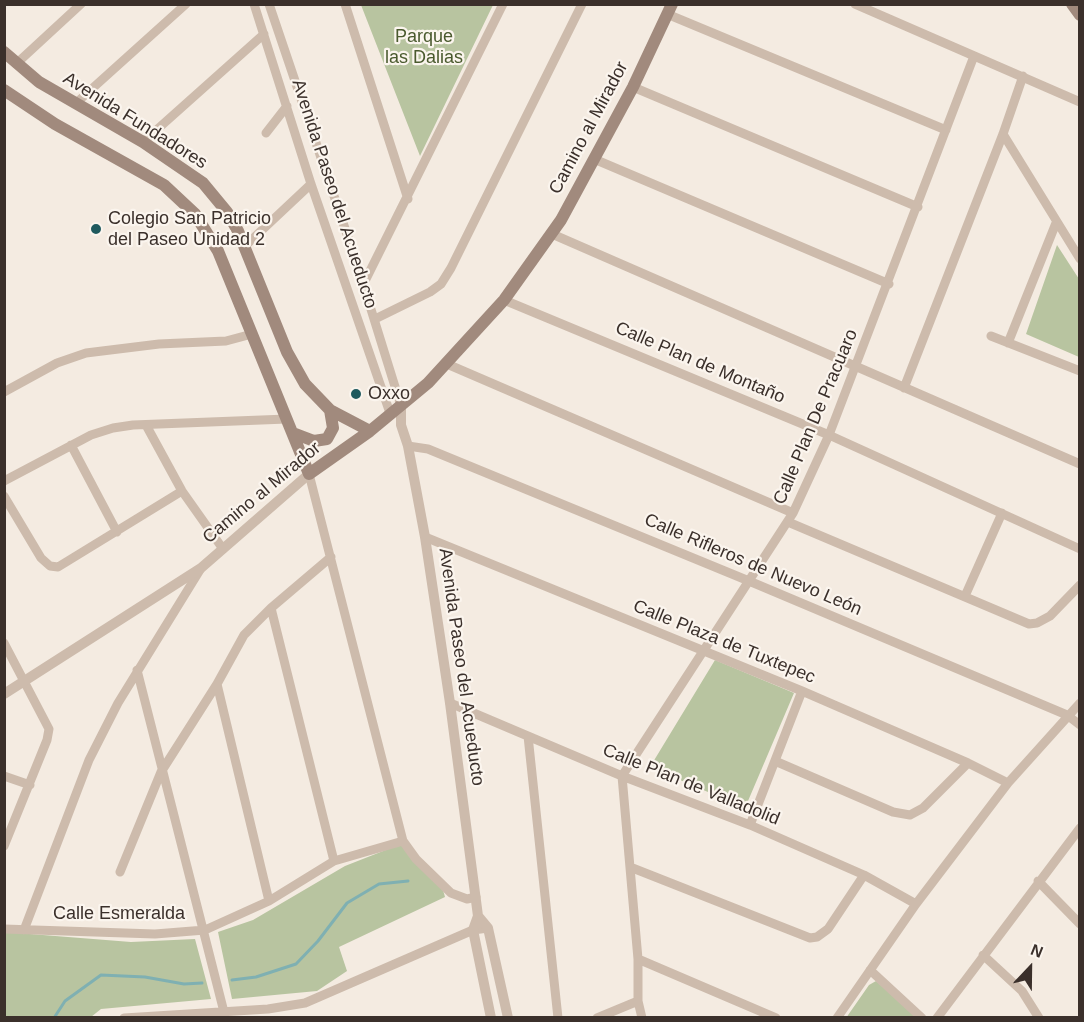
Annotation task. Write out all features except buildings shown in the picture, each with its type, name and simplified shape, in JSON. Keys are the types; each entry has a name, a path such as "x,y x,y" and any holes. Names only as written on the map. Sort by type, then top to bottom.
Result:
{"main road":[{"path":"1072,4 1080,15"},
{"name":"Camino al Mirador","path":"309,474 401,406 447,364 504,300 552,234 633,87 670,9"},
{"name":"Avenida Fundadores","path":"4,52 39,82 143,142 203,183 227,212 245,246 293,365 312,393 330,410 370,431"},
{"path":"4,90 55,124 173,191 195,214 210,237 309,474"},
{"path":"293,433 314,441 327,439 333,428 330,410"}],"street":[{"path":"16,64 81,4"},
{"path":"75,104 186,4"},
{"name":"Avenida Paseo del Acueducto","path":"254,4 311,184 342,267 377,380 390,413 401,425"},
{"name":"Avenida Paseo del Acueducto","path":"269,4 356,261 401,406 401,425 408,446 425,537 450,704 478,916 473,930"},
{"path":"345,4 408,199"},
{"path":"363,285 408,199 503,4"},
{"path":"375,319 430,292 441,284 582,4"},
{"path":"855,4 1080,102"},
{"path":"670,9 946,130"},
{"path":"143,142 264,34"},
{"name":"Calle Plan De Pracuaro","path":"622,776 701,651 790,518 830,435 974,56"},
{"path":"904,388 1003,134 1023,76"},
{"path":"633,87 918,207"},
{"path":"266,134 287,106"},
{"path":"1003,134 1080,259"},
{"path":"594,159 889,284"},
{"path":"245,246 311,184"},
{"path":"1008,343 1056,223"},
{"path":"552,234 856,365 1080,465"},
{"path":"342,267 356,261"},
{"name":"Calle Plan de Montaño","path":"504,300 830,435 1080,549"},
{"path":"4,392 57,363 86,353 159,344 226,341 252,334"},
{"path":"991,336 1080,371"},
{"path":"447,364 1029,624 1043,621 1080,585"},
{"path":"4,481 91,435 113,429 146,424 287,419"},
{"path":"146,424 182,491 223,549"},
{"path":"71,445 117,532"},
{"name":"Calle Rifleros de Nuevo León","path":"408,446 428,449 749,581 1067,715 1080,726"},
{"path":"309,474 403,841 416,859 451,894 467,899 476,897"},
{"name":"Camino al Mirador","path":"4,694 201,567 309,474"},
{"path":"4,496 41,558 50,566 61,566 182,491"},
{"path":"965,596 1002,513"},
{"name":"Calle Plaza de Tuxtepec","path":"425,537 802,691 968,763 1008,783"},
{"path":"120,872 161,772 217,684 244,635 271,608 331,557"},
{"path":"24,930 89,760 137,670 201,567"},
{"path":"271,608 334,861"},
{"path":"4,643 49,729 30,785 4,846"},
{"path":"137,670 161,772 205,930 224,1012"},
{"path":"217,684 269,901"},
{"path":"750,825 802,691"},
{"path":"837,1017 916,904 1008,783 1080,703"},
{"name":"Calle Plan de Valladolid","path":"450,704 622,776 750,825 864,875 916,904"},
{"path":"528,736 558,1017"},
{"path":"775,761 893,812 910,815 923,808 968,763"},
{"path":"4,776 30,785"},
{"path":"622,776 638,959 638,1001 642,1017"},
{"path":"937,1017 1080,828"},
{"name":"Calle Esmeralda","path":"4,929 155,934 205,930 269,901 334,861 403,841"},
{"path":"630,867 810,938 817,937 828,929 864,875"},
{"path":"1038,881 1080,924"},
{"path":"478,916 488,928 508,1017"},
{"path":"124,1017 224,1012 306,1003 473,930 488,928"},
{"path":"473,930 490,1017"},
{"path":"983,955 1022,991 1040,1017"},
{"path":"638,959 776,1017"},
{"path":"870,970 922,1017"},
{"path":"597,1017 638,1001"}],"green space":[{"name":"Parque las Dalias","path":"361,5 493,5 420,156"},
{"path":"1057,245 1079,279 1079,357 1026,334"},
{"path":"715,660 794,693 745,808 650,767"},
{"path":"406,842 441,883 445,897 339,947 347,971 317,991 232,999 218,932 253,920 345,866"},
{"path":"5,932 131,942 195,939 211,999 101,1009 91,1017 5,1018"},
{"path":"876,981 919,1018 846,1018 869,985"}],"waterway":[{"path":"232,980 256,977 296,964 318,941 347,903 379,884 408,881"},
{"path":"54,1018 65,1001 101,975 145,977 184,984 202,983"}],"place":[{"name":"Colegio San Patricio del Paseo Unidad 2","path":"96,229"},
{"name":"Oxxo","path":"356,394"}]}
